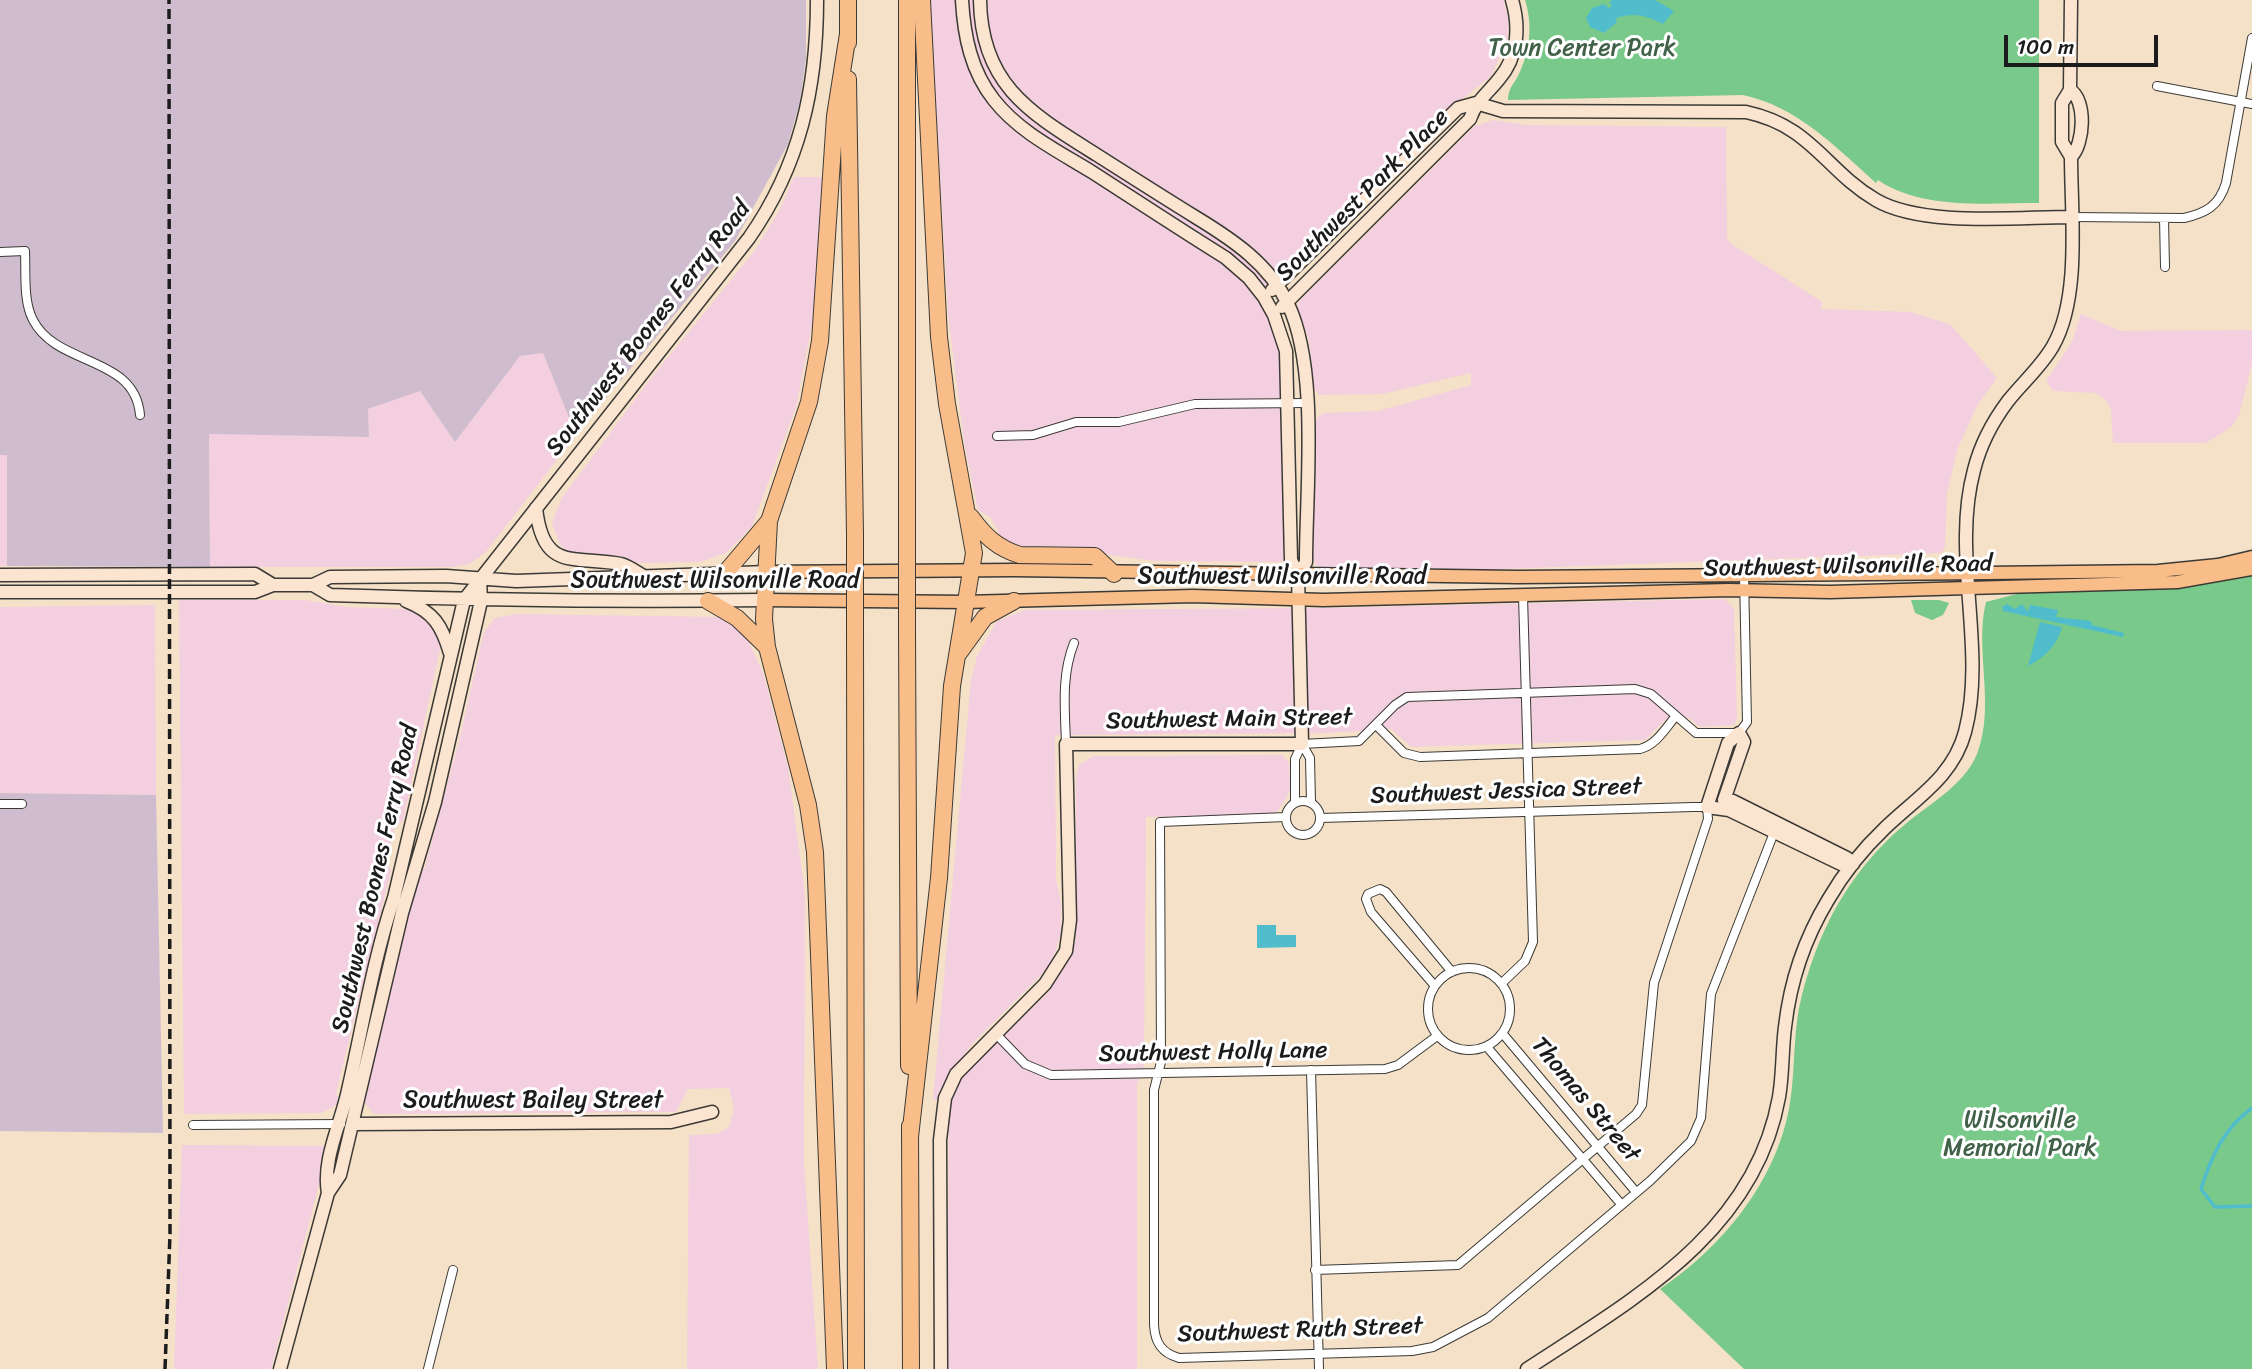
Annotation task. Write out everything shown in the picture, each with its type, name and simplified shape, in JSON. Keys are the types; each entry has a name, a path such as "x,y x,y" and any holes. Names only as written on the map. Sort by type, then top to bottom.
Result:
{"highway":[{"path":"848,0 855,535 856,1369"},
{"path":"907,0 911,1369"},
{"path":"910,1137 939,878 955,658 974,553 947,404 939,337 922,0"},
{"path":"835,1369 825,1179 816,852 806,796 767,647 765,600 769,521 797,445 809,402 820,341 835,117 848,34"},
{"path":"967,513 986,537 1008,551 1020,555 1095,556 1114,574"},
{"path":"726,572 769,521"},
{"path":"708,601 737,618 767,647"},
{"path":"955,658 983,619 1014,601"}],"main road":[{"name":"Southwest Wilsonville Road","path":"767,572 971,570 1298,576 1968,573 2158,571 2218,565 2252,558"},
{"name":"Southwest Wilsonville Road","path":"765,600 965,602 1193,596 1298,598 1829,592 2177,582 2252,569"}],"street":[{"name":"Southwest Boones Ferry Road","path":"328,1194 325,1177 464,600 749,238 771,203 790,165 807,115 816,64 817,0"},
{"path":"962,0 965,32 973,64 1005,113 1036,137 1226,258 1249,278 1274,315 1286,351 1291,561 1298,576 1302,744 1295,759 1295,803 1286,817"},
{"path":"980,0 982,30 988,53 1016,100 1046,123 1230,239 1263,267 1287,302 1301,339 1307,403 1306,562 1298,576"},
{"name":"Southwest Park Place","path":"1274,315 1470,119 1476,103 1499,80 1512,57 1517,31 1511,0"},
{"path":"1527,1369 1616,1311 1684,1260 1720,1223 1744,1188 1762,1152 1776,1109 1787,1013 1802,955 1828,900 1853,864 1882,830 1940,779 1961,743 1970,692 1968,512 1974,470 1996,419 2045,358 2063,324 2070,287 2071,157 2080,145 2079,99 2070,90 2071,0"},
{"path":"1476,103 1503,110 1746,112 1773,119 1794,129 1864,192 1895,209 1931,217 2164,218 2202,214 2223,194 2252,38"},
{"path":"2157,86 2252,104"},
{"name":"Southwest Park Place","path":"1264,297 1458,108 1476,103"},
{"path":"2164,218 2165,267"},
{"path":"0,252 25,251 29,305 35,324 59,347 105,366 121,378 135,393 140,415"},
{"path":"997,436 1032,435 1076,422 1119,422 1195,404 1307,403"},
{"path":"536,508 548,545 563,558 624,564 646,577"},
{"name":"Southwest Wilsonville Road","path":"315,586 330,577 480,578 516,581 767,572"},
{"name":"Southwest Wilsonville Road","path":"0,575 256,574 273,585"},
{"path":"1315,1270 1458,1265 1629,1122 1642,1105 1654,983 1714,807 1728,743 1747,722 1744,575"},
{"name":"Southwest Boones Ferry Road","path":"280,1369 328,1194 340,1175 402,913 435,802 481,601 480,578"},
{"name":"Southwest Wilsonville Road","path":"0,592 255,592 273,585 315,586 330,594 481,601 765,600"},
{"path":"1502,983 1525,961 1533,942 1523,596"},
{"path":"396,597 429,612 438,620 451,654"},
{"path":"941,1369 940,1140 943,1106 956,1074 1051,976 1067,945 1070,920 1064,679 1066,663 1074,643"},
{"name":"Southwest Main Street","path":"1066,744 1302,744 1360,741 1395,705 1407,697 1644,690 1696,733 1739,733"},
{"path":"1377,726 1404,753 1412,755 1528,753 1648,747 1675,717"},
{"path":"1302,744 1310,758 1311,802 1320,812 1321,818"},
{"path":"1295,803 1311,802"},
{"path":"0,804 22,804"},
{"path":"1714,807 1776,828 1841,864 1853,864"},
{"name":"Southwest Jessica Street","path":"1286,817 1291,829 1303,835 1315,830 1321,818 1714,807"},
{"name":"Southwest Ruth Street","path":"1286,817 1160,822 1161,1062 1154,1090 1154,1325 1155,1338 1161,1349 1179,1358 1412,1351 1433,1347 1488,1318 1636,1192 1697,1133 1701,1118 1711,994 1776,828"},
{"path":"1435,986 1371,912 1366,899 1368,894 1380,889 1386,892 1452,972"},
{"path":"1474,968 1502,983 1511,1005 1503,1034 1487,1047 1458,1049 1437,1036 1428,1013 1435,986 1452,972 1474,968"},
{"name":"Southwest Holly Lane","path":"995,1033 1025,1065 1037,1072 1051,1075 1385,1069 1398,1065 1437,1036"},
{"name":"Thomas Street","path":"1503,1034 1636,1192"},
{"name":"Thomas Street","path":"1487,1047 1622,1204"},
{"path":"1311,1070 1319,1369"},
{"name":"Southwest Bailey Street","path":"353,1124 671,1122 712,1112"},
{"path":"193,1125 353,1124"},
{"path":"428,1369 453,1270"}],"shaded area":[{"path":"0,0 806,0 806,58 800,101 788,144 735,241 576,435 543,353 520,356 455,442 420,391 368,409 369,437 209,434 210,567 7,566 7,455 0,455"},
{"path":"930,0 1503,0 1509,22 1507,40 1491,76 1455,105 1285,272 1257,295 1270,317 1280,343 1285,388 1285,554 1281,562 1154,561 1097,553 1023,550 1000,541 998,530 990,517 978,510 964,441 948,313"},
{"path":"1493,120 1526,125 1726,127 1727,238 1730,243 1822,302 1821,309 1910,312 1950,324 1997,378 1978,404 1957,450 1947,494 1945,546 1942,553 1472,570 1323,569 1316,565 1313,558 1314,426 1318,417 1324,413 1378,411 1471,385 1471,373 1382,394 1319,395 1314,388 1309,340 1297,306 1475,126"},
{"path":"794,177 825,177 818,293 796,407 752,526 726,553 700,562 643,563 587,559 571,553 560,545 552,523 561,499 648,382 756,249 780,209"},
{"path":"2081,314 2121,331 2252,330 2252,364 2239,415 2231,427 2206,443 2113,443 2111,409 2105,399 2096,393 2053,391 2046,381 2072,342"},
{"path":"543,353 576,435 485,553 471,563 454,567 210,567 209,434 369,437 368,409 420,391 455,442 520,356"},
{"path":"0,455 7,455 7,566 0,566"},
{"path":"1725,599 1734,609 1737,719 1734,725 1700,727 1689,718 1666,719 1645,740 1411,747 1391,729 1327,733 1055,735 1056,879 1061,903 1061,933 1051,965 972,1044 946,1079 938,1100 933,1100 971,680 977,656 997,621 1025,610 1322,608"},
{"path":"179,600 305,600 347,607 405,609 427,616 442,640 403,821 395,826 387,861 391,871 336,1093 336,1105 322,1113 184,1114"},
{"path":"155,605 156,795 0,793 0,607"},
{"path":"517,614 720,617 733,622 744,632 763,673 788,767 805,894 804,1163 818,1369 687,1369 689,1135 717,1134 729,1127 734,1110 729,1088 688,1089 676,1112 374,1114 364,1102 413,886 425,867 460,737 484,632 495,618"},
{"path":"1282,755 1289,763 1290,791 1276,814 1146,817 1144,1065 1137,1084 1137,1369 947,1369 949,1108 954,1088 967,1069 1048,993 1072,955 1076,937 1076,777 1079,765 1093,756"},
{"path":"0,793 156,795 163,1133 0,1131"},
{"path":"182,1145 329,1146 271,1369 174,1369"}],"green space":[{"name":"Town Center Park","path":"1525,0 2039,0 2039,203 1955,203 1895,190 1878,180 1876,183 1798,118 1762,100 1743,95 1508,100 1528,48 1529,19"},
{"name":"Wilsonville Memorial Park","path":"2252,575 2252,1369 1744,1369 1660,1289 1682,1273 1724,1234 1758,1188 1772,1163 1789,1109 1797,1020 1804,987 1819,943 1843,897 1860,871 1880,848 1954,785 1977,754 1985,716 1982,639 1986,602 2032,590 2177,589"},
{"path":"1911,600 1939,600 1949,603 1943,615 1932,620 1915,613"}],"water":[{"path":"1655,0 1674,11 1663,24 1634,15 1616,18 1617,22 1604,33 1590,27 1586,18 1592,8 1604,4 1609,8 1612,6 1609,2"},
{"path":"2007,604 2015,609 2022,604 2028,612 2030,605 2058,610 2056,617 2091,621 2092,625 2124,633 2123,637 2003,611 2002,607"},
{"path":"2040,622 2062,627 2050,650 2028,666"},
{"path":"1257,925 1276,925 1276,935 1296,935 1296,947 1257,948"}],"waterway":[{"path":"2252,1108 2226,1134 2209,1166 2201,1189 2215,1207 2252,1206"}],"railway":[{"path":"165,1369 170,1234 169,0"}]}
